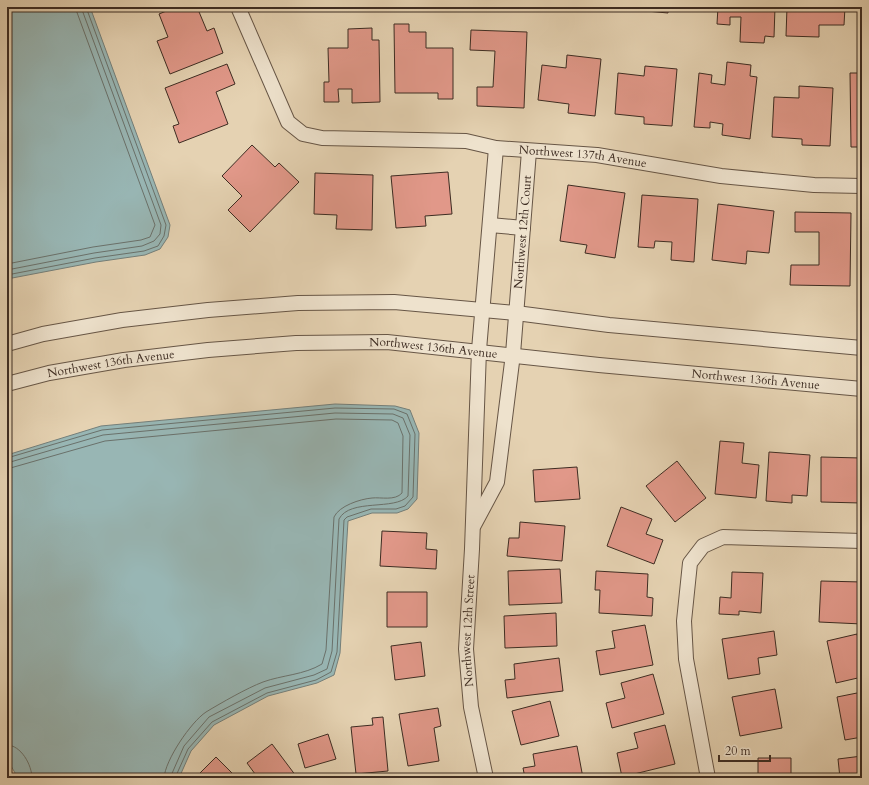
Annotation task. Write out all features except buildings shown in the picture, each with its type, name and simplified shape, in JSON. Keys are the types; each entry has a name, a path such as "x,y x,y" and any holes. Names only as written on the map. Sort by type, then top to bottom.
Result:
{"street":[{"name":"Northwest 137th Avenue","path":"238,7 288,122 303,134 322,138 466,142 496,148 597,155 721,176 814,185 862,186"},
{"path":"483,310 496,148"},
{"name":"Northwest 12th Court","path":"516,313 529,151"},
{"path":"490,225 523,228"},
{"path":"7,344 43,334 122,320 208,310 298,303 394,302 516,313 609,325 862,348"},
{"name":"Northwest 12th Street","path":"483,310 479,350 472,549 466,649 471,707 486,778"},
{"name":"Northwest 12th Street","path":"472,529 497,482 513,354 516,313"},
{"name":"Northwest 136th Avenue","path":"7,384 49,374 124,360 208,350 296,343 387,342 479,350 599,365 862,388"},
{"path":"708,778 686,659 684,621 690,563 703,546 723,537 862,541"}],"water":[{"path":"7,7 90,7 170,225 168,237 160,249 145,255 96,262 7,279"},
{"path":"335,404 395,406 410,410 419,433 417,499 408,509 397,513 372,513 348,521 340,653 334,675 317,683 268,696 214,725 191,751 179,778 18,778 7,759 7,455 101,426"}]}
